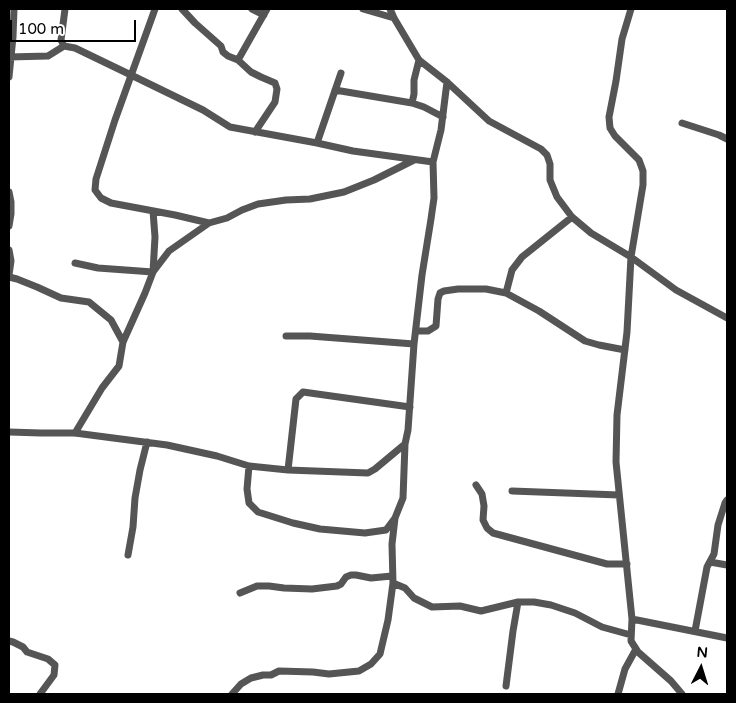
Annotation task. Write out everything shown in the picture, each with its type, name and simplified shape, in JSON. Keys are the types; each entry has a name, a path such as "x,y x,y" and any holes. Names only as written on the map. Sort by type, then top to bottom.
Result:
{"street":[{"path":"9,77 14,9"},
{"path":"64,46 61,40 65,9"},
{"path":"154,9 96,179 95,190 101,198 111,203 209,223"},
{"path":"182,9 221,46 223,52 228,56 238,60 261,78 275,83 277,89 275,102 256,132"},
{"path":"238,60 265,12 252,9"},
{"path":"363,9 394,18"},
{"path":"390,9 419,60 447,82 489,121 540,149 547,155 550,164 550,180 558,197 572,217 591,233 631,258 676,290 727,318"},
{"path":"632,9 622,39 610,117 610,128 615,136 639,160 643,171 643,184 631,258 627,332 617,414 616,462 632,619 631,641 638,652 672,681 682,694"},
{"path":"10,57 48,56 64,46 75,48 203,110 230,127 353,151 433,162"},
{"path":"412,103 414,80 419,60"},
{"path":"317,143 341,73"},
{"path":"249,466 246,489 249,503 258,512 293,524 320,529 365,533 386,530 395,518 403,498 405,444 408,430 414,344 434,198 433,162 441,130 447,82"},
{"path":"335,90 412,103 443,117"},
{"path":"682,123 719,135 727,141"},
{"path":"75,433 102,388 119,366 123,342 153,272 169,251 209,223 227,218 258,204 310,199 344,192 374,180 414,160"},
{"path":"9,192 11,202 9,226"},
{"path":"153,211 155,237 153,272"},
{"path":"506,293 512,270 522,257 572,217"},
{"path":"9,250 11,261 9,276 61,298 89,302 112,320 123,342"},
{"path":"75,263 98,268 153,272"},
{"path":"416,330 428,331 436,326 440,293 458,289 486,289 506,293 585,340 625,350"},
{"path":"286,336 414,344"},
{"path":"288,470 296,399 303,392 410,407"},
{"path":"9,432 75,433 148,442 217,456 249,466 288,470 368,473 405,444"},
{"path":"128,554 140,470 148,442"},
{"path":"476,485 482,494 483,520 486,528 493,533 607,564 627,564"},
{"path":"512,491 619,495"},
{"path":"695,631 707,567 714,554 718,525 727,500"},
{"path":"232,694 241,684 251,678 279,671 329,674 359,671 371,664 380,654 388,620 393,580 392,544 395,518"},
{"path":"710,562 727,565"},
{"path":"240,593 257,586 312,589 337,586 346,577 356,575 393,580 405,588 414,598 432,607 460,606 481,611 518,602 534,602 551,605 575,613 602,627 631,635"},
{"path":"506,686 518,602"},
{"path":"632,619 727,638"},
{"path":"9,641 23,647 27,652 48,659 55,665 54,675 40,694"},
{"path":"618,694 625,669 636,649"}]}
